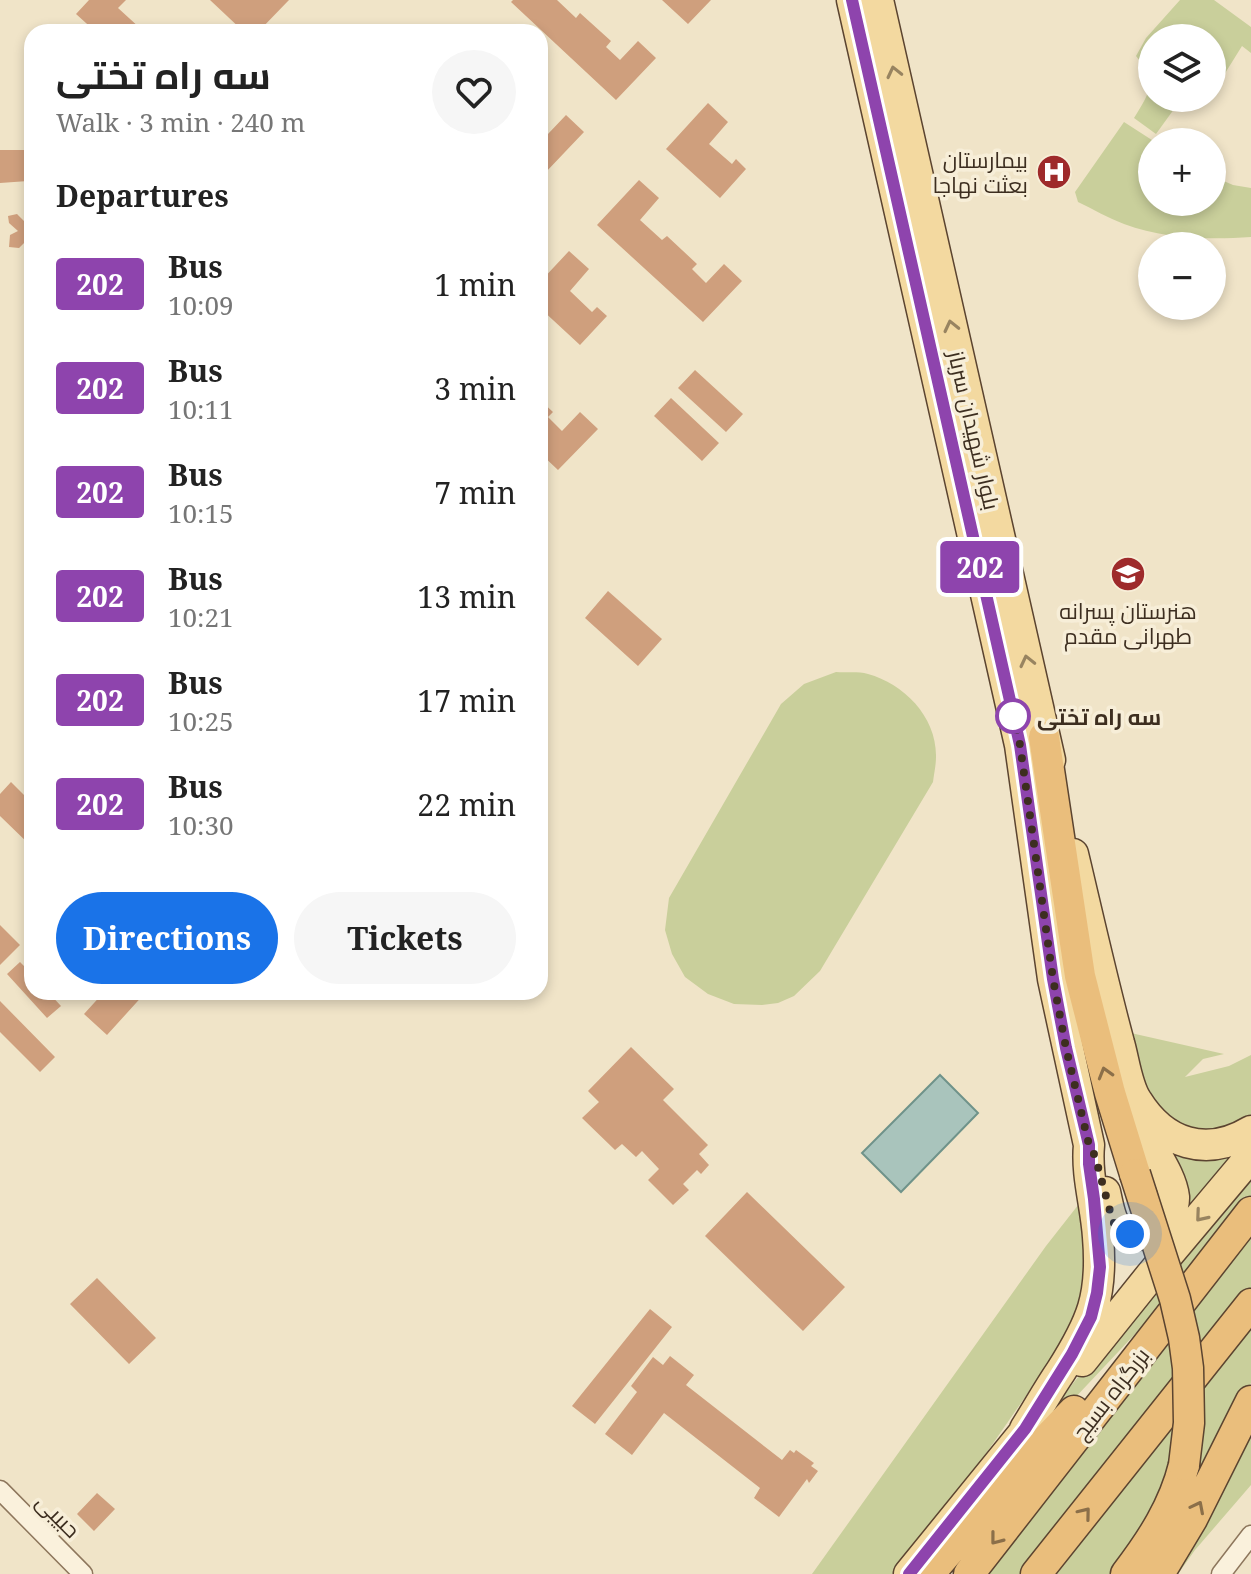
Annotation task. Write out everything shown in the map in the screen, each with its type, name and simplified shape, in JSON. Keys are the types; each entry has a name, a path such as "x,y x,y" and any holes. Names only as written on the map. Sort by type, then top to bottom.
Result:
{"highway":[{"path":"1044,737 1080,976 1107,1080 1175,1299 1188,1368 1189,1423 1179,1486 1147,1547 1126,1574"},
{"name":"بزرگراه بسیج","path":"969,1574 1251,1212"},
{"path":"1036,1574 1251,1304"},
{"path":"929,1574 1028,1459 1164,1323"},
{"path":"1159,1574 1192,1519 1251,1401"}],"main road":[{"name":"بلوار شهیدان سرباز","path":"852,0 1020,745 1053,979 1089,1145 1100,1267 1094,1306 1080,1341 1025,1429"},
{"name":"بلوار شهیدان سرباز","path":"878,0 1044,737 1134,1098 1164,1132 1189,1143 1221,1144 1251,1131"},
{"path":"1089,1145 1095,1156 1113,1222 1121,1231 1130,1234 1159,1228 1169,1217 1174,1198 1167,1176 1142,1132 1134,1098"},
{"path":"909,1574 1251,1156"}],"street":[{"name":"حبیبی","path":"0,1490 83,1574"},
{"path":"1221,1574 1251,1535"}],"green space":[{"path":"1180,0 1214,0 1251,27 1251,53 1242,46 1226,72 1226,24 1159,24"},
{"path":"1138,111 1172,112 1160,128 1148,128 1134,118"},
{"path":"1124,122 1138,131 1138,216 1226,216 1226,182 1251,188 1251,237 1226,238 1226,232 1151,232 1139,229 1078,202 1075,192"},
{"path":"836,672 864,673 881,679 916,704 935,742 933,782 820,971 794,996 778,1003 734,1004 708,994 685,977 672,954 665,930 669,898 781,704 804,684"},
{"path":"1122,1031 1224,1054 1203,1059 1185,1077 1229,1066 1251,1055 1251,1126 1210,1139 1151,1112"},
{"path":"1152,1129 1244,1141 1190,1220"},
{"path":"1251,1163 1251,1195 1178,1283 1171,1261"},
{"path":"1086,1195 1084,1298 1059,1348 974,1471 893,1574 812,1574 1046,1246"},
{"path":"1251,1235 1251,1288 1025,1574 985,1574 1170,1340"},
{"path":"1160,1276 1167,1300 977,1502"},
{"path":"1251,1324 1251,1383 1164,1537 1198,1393"},
{"path":"1183,1412 1176,1469 1117,1574 1057,1574"},
{"path":"1251,1419 1251,1485 1178,1574 1168,1574"}],"water":[{"path":"940,1075 978,1113 901,1192 862,1153"}],"building":[{"path":"89,0 126,0 118,8 136,24 87,24 76,14"},
{"path":"210,0 289,0 266,24 236,24"},
{"path":"557,0 576,18 580,13 611,41 606,47 620,60 638,41 656,58 616,100 548,37 548,24 535,24 511,2"},
{"path":"662,0 711,0 688,24"},
{"path":"708,103 728,122 709,144 732,164 736,159 746,169 720,198 666,149"},
{"path":"566,115 584,132 548,170 548,134"},
{"path":"0,150 24,150 24,181 0,183"},
{"path":"639,180 659,198 640,220 662,240 667,236 697,264 692,269 706,283 724,264 742,281 703,322 597,225"},
{"path":"17,214 24,221 24,243 19,248 9,247 10,235 18,231 9,223 8,216"},
{"path":"569,251 589,269 570,291 592,312 597,307 607,316 580,345 548,315 548,273"},
{"path":"695,370 743,414 726,432 678,388"},
{"path":"671,398 719,443 702,461 654,416"},
{"path":"580,412 598,429 558,470 548,461 548,417 562,431"},
{"path":"608,591 662,639 638,666 585,618"},
{"path":"11,782 24,795 24,839 0,816 0,794"},
{"path":"0,925 20,945 0,965"},
{"path":"20,962 24,966 24,993 7,974"},
{"path":"31,1000 55,1000 61,1006 47,1018"},
{"path":"97,1000 139,1000 107,1035 84,1014"},
{"path":"0,1001 55,1057 40,1072 0,1032"},
{"path":"631,1047 674,1089 663,1100 708,1145 699,1154 709,1165 701,1174 697,1170 683,1184 689,1190 673,1205 648,1180 659,1169 642,1151 636,1157 622,1144 615,1150 582,1118 599,1102 588,1091"},
{"path":"747,1192 845,1287 803,1331 705,1236"},
{"path":"97,1278 156,1338 129,1364 70,1304"},
{"path":"650,1309 672,1327 595,1424 572,1406"},
{"path":"670,1356 694,1375 686,1385 782,1460 790,1450 794,1453 796,1450 814,1463 811,1466 818,1471 809,1483 807,1479 779,1517 754,1498 760,1488 664,1413 632,1455 605,1434 637,1392 631,1386 653,1357 663,1365"},
{"path":"97,1493 115,1509 94,1531 77,1514"}],"bus line":[{"name":"202","path":"852,0 1020,745 1053,979 1089,1145 1100,1267 1091,1317 1072,1354 1025,1429 909,1574"}],"place":[{"name":"بیمارستان بعثت نهاجا","path":"1054,172"},
{"name":"هنرستان پسرانه طهرانی مقدم","path":"1128,574"},
{"name":"سه راه تختی","path":"1013,716"}],"route":[{"path":"1013,716 1066,1048 1089,1145 1095,1156 1113,1222 1121,1231 1130,1234"}]}
